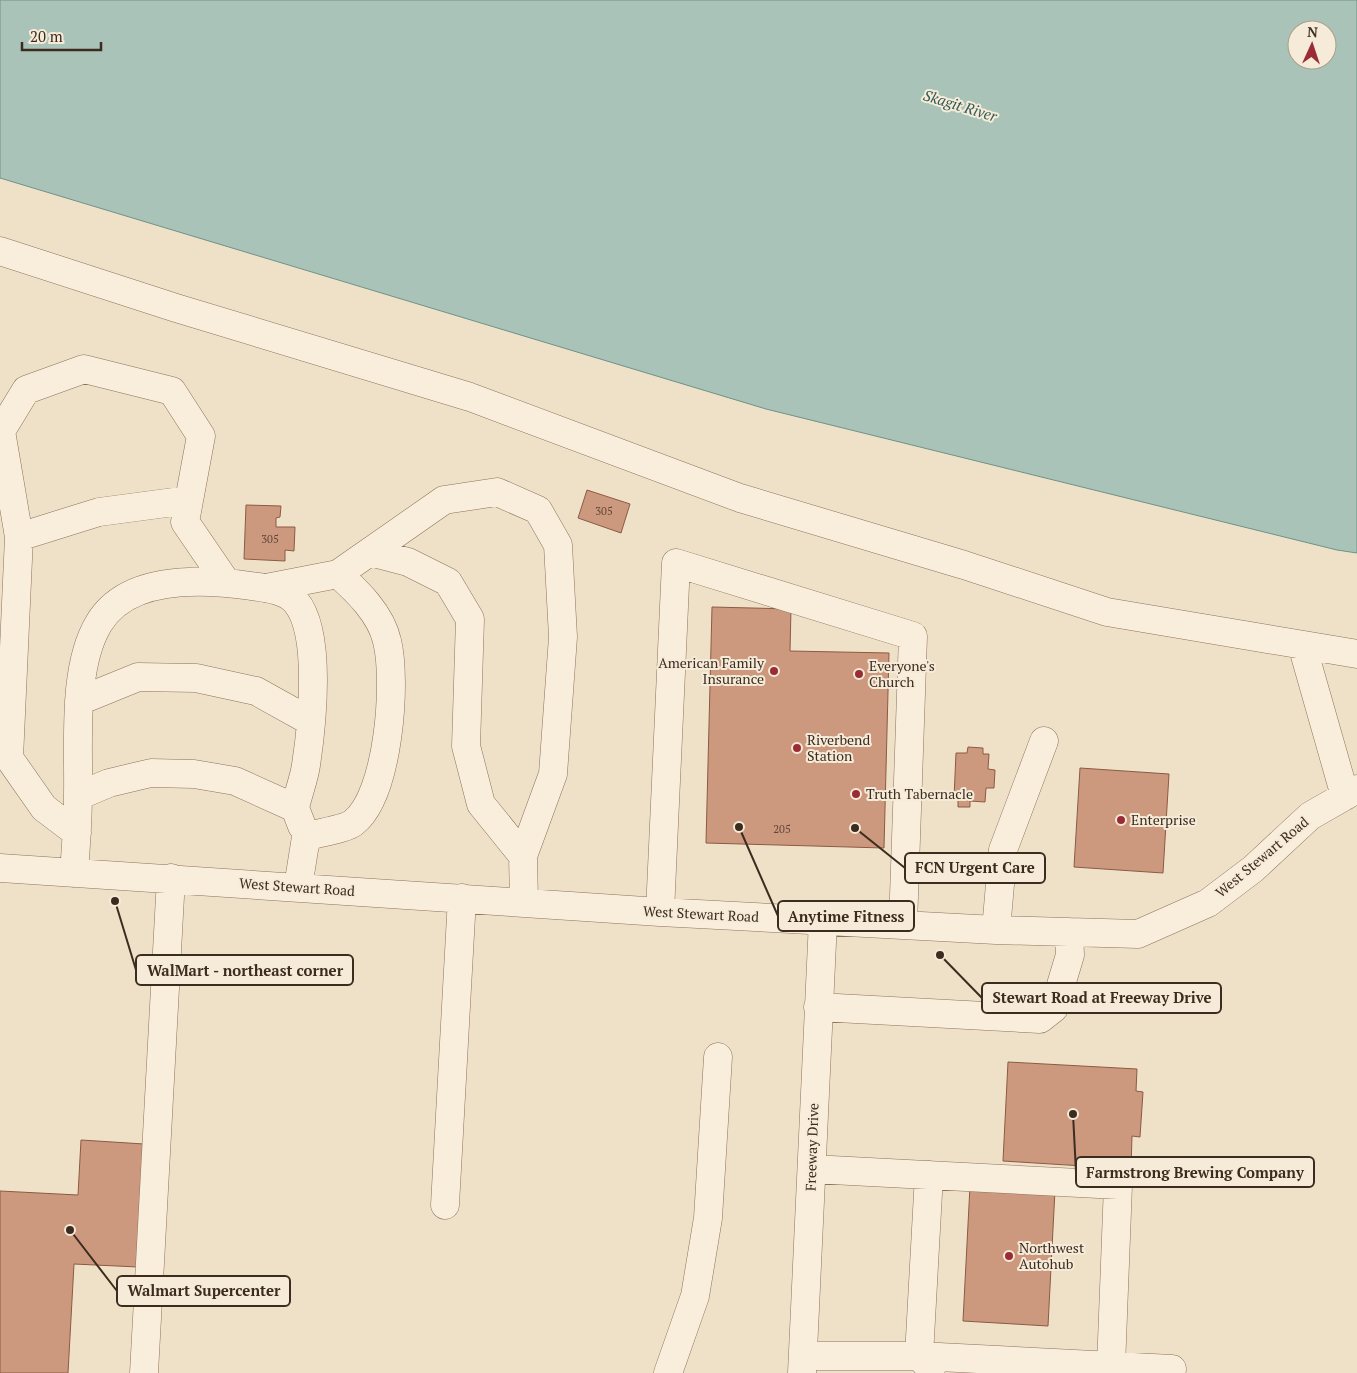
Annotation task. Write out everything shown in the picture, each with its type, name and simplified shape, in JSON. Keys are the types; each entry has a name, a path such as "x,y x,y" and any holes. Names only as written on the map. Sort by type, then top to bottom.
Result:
{"street":[{"path":"0,251 176,308 470,396 740,498 964,564 1107,612 1357,654"},
{"path":"76,833 44,808 9,758 19,537 1,431 26,390 84,369 172,392 202,436 185,522 226,582"},
{"path":"266,588 338,574 444,500 497,492 538,510 558,545 563,636 553,774 523,856 524,902"},
{"path":"19,537 100,512 189,500"},
{"path":"370,552 408,562 448,582 470,619 466,746 481,804 523,856"},
{"path":"660,912 676,564 913,636 903,925"},
{"path":"306,837 353,823 373,798 387,736 391,700 387,639 374,613 356,590 338,574"},
{"path":"74,873 78,796 79,701 86,653 99,623 117,602 149,588 182,581 226,582 275,589 296,601 308,627 313,654 310,721 306,766 295,808 306,837 298,887"},
{"path":"1302,645 1351,793"},
{"path":"79,701 138,677 196,678 256,692 310,721"},
{"path":"996,930 1003,850 1044,741"},
{"path":"78,796 110,783 151,773 194,774 235,781 295,808"},
{"name":"West Stewart Road","path":"0,868 660,912 996,930 1138,934 1208,903 1253,869 1310,816 1351,793"},
{"path":"144,1373 171,878"},
{"path":"446,1205 462,898"},
{"name":"Freeway Drive","path":"802,1365 818,1007 824,921"},
{"path":"818,1007 1040,1019 1054,1008 1070,955 1069,932"},
{"path":"668,1373 695,1296 708,1218 718,1057"},
{"path":"812,1169 1118,1185 1111,1367"},
{"path":"928,1365 929,1175"},
{"path":"802,1365 1172,1369"}],"water":[{"name":"Skagit River","path":"0,0 1357,0 1357,553 1337,550 766,409 0,178"}],"building":[{"path":"587,490 630,504 621,533 578,518"},
{"path":"246,505 281,506 280,517 276,518 276,527 295,527 294,551 285,550 285,561 244,559"},
{"name":"Riverbend Station","path":"712,607 791,609 790,651 889,653 884,848 706,843"},
{"path":"968,747 983,748 983,754 989,754 988,769 995,770 994,788 986,788 985,802 970,801 970,807 958,807 958,798 954,798 956,753 967,753"},
{"name":"Enterprise","path":"1080,768 1169,774 1163,873 1074,867"},
{"path":"1008,1062 1137,1069 1136,1091 1143,1092 1140,1137 1132,1136 1131,1169 1003,1161"},
{"path":"81,1140 144,1144 138,1267 74,1264 68,1373 0,1373 0,1191 78,1195"},
{"name":"Northwest Autohub","path":"970,1186 1055,1190 1048,1326 963,1321"}],"place":[{"name":"American Family Insurance","path":"774,671"},
{"name":"Everyone's Church","path":"859,674"},
{"name":"Riverbend Station","path":"797,748"},
{"name":"Truth Tabernacle","path":"856,794"},
{"name":"Enterprise","path":"1121,820"},
{"name":"Anytime Fitness","path":"739,827"},
{"name":"FCN Urgent Care","path":"855,828"},
{"name":"WalMart - northeast corner","path":"115,901"},
{"name":"Stewart Road at Freeway Drive","path":"940,955"},
{"name":"Farmstrong Brewing Company","path":"1073,1114"},
{"name":"Walmart Supercenter","path":"70,1230"},
{"name":"Northwest Autohub","path":"1009,1256"}]}
